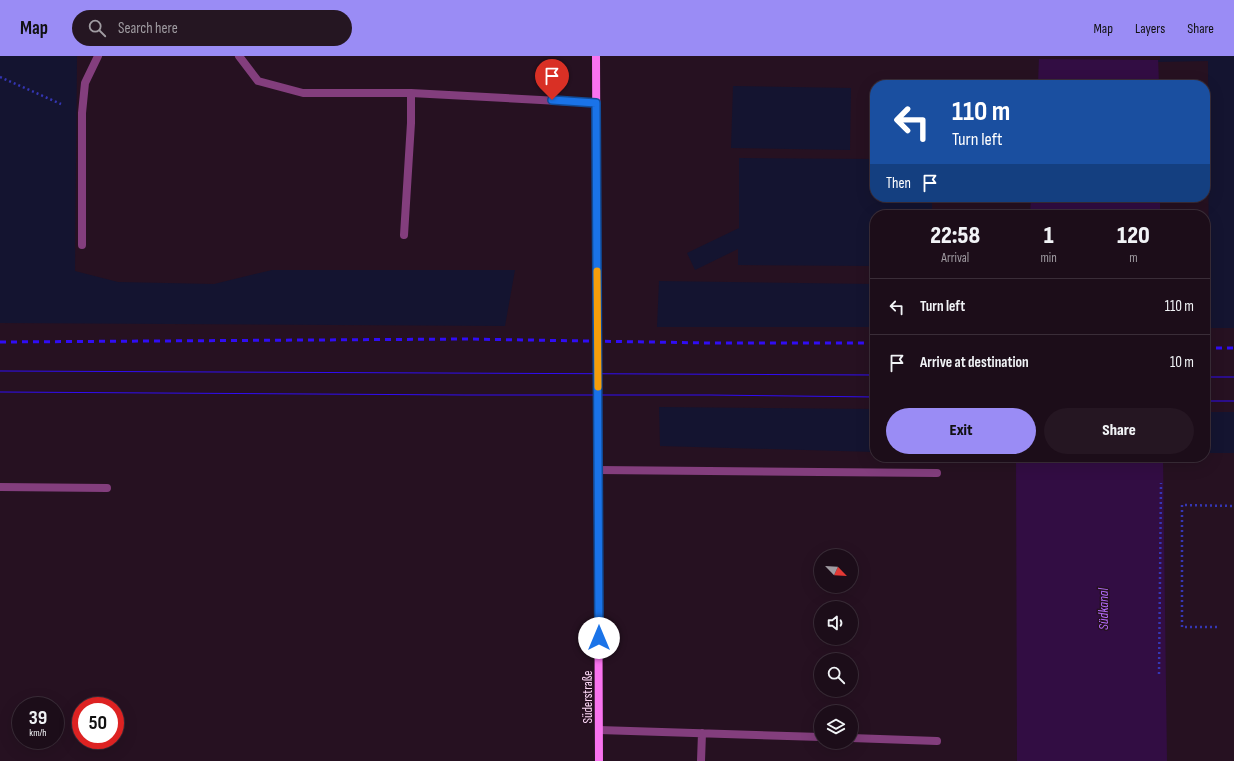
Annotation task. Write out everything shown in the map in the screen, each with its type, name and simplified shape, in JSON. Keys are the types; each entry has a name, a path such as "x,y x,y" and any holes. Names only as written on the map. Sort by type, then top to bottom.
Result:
{"main road":[{"name":"Süderstraße","path":"596,56 599,761"}],"lane":[{"path":"82,245 82,113 85,83 98,56"},
{"path":"239,56 258,81 303,93 411,93 596,103"},
{"path":"404,235 411,123 411,93"},
{"path":"598,470 937,473"},
{"path":"0,487 108,488"},
{"path":"599,730 814,737"},
{"path":"701,761 702,733"},
{"path":"858,738 937,741"}],"path":[{"path":"0,77 82,113"},
{"path":"1159,674 1161,483"},
{"path":"1217,627 1182,627 1182,506 1234,506"}],"shaded area":[{"path":"0,56 77,56 75,271 118,282 214,284 272,270 515,270 505,326 0,323"},
{"path":"1158,56 1234,56 1234,328 1210,328 1210,210 1209,210 1209,202 1210,202 1210,80 1208,80 1208,61 1158,62"},
{"path":"733,86 851,88 850,150 731,148"},
{"path":"739,158 870,159 870,202 932,202 932,210 870,210 870,266 738,265 738,249 695,270 687,253 739,228"},
{"path":"659,281 870,284 870,327 657,327"},
{"path":"659,407 870,409 870,452 660,446"},
{"path":"1210,412 1234,412 1234,453 1210,453"}],"water":[{"path":"1039,56 1158,56 1159,80 1038,80"},
{"path":"1031,202 1160,202 1160,210 1030,210"},
{"name":"Südkanal","path":"1016,462 1163,462 1167,761 1017,761"}],"pier":[{"path":"1037,56 1160,56 1160,60 1037,59"}],"tram line":[{"path":"0,371 870,375"},
{"path":"1210,377 1234,377"},
{"path":"0,392 870,397"},
{"path":"1210,401 1234,401"}],"railway":[{"path":"0,342 466,339 710,343 870,343"},
{"path":"1210,348 1234,348"}],"slow traffic":[{"path":"597,271 598,387"}],"route":[{"path":"552,100 596,103 599,638"}]}
